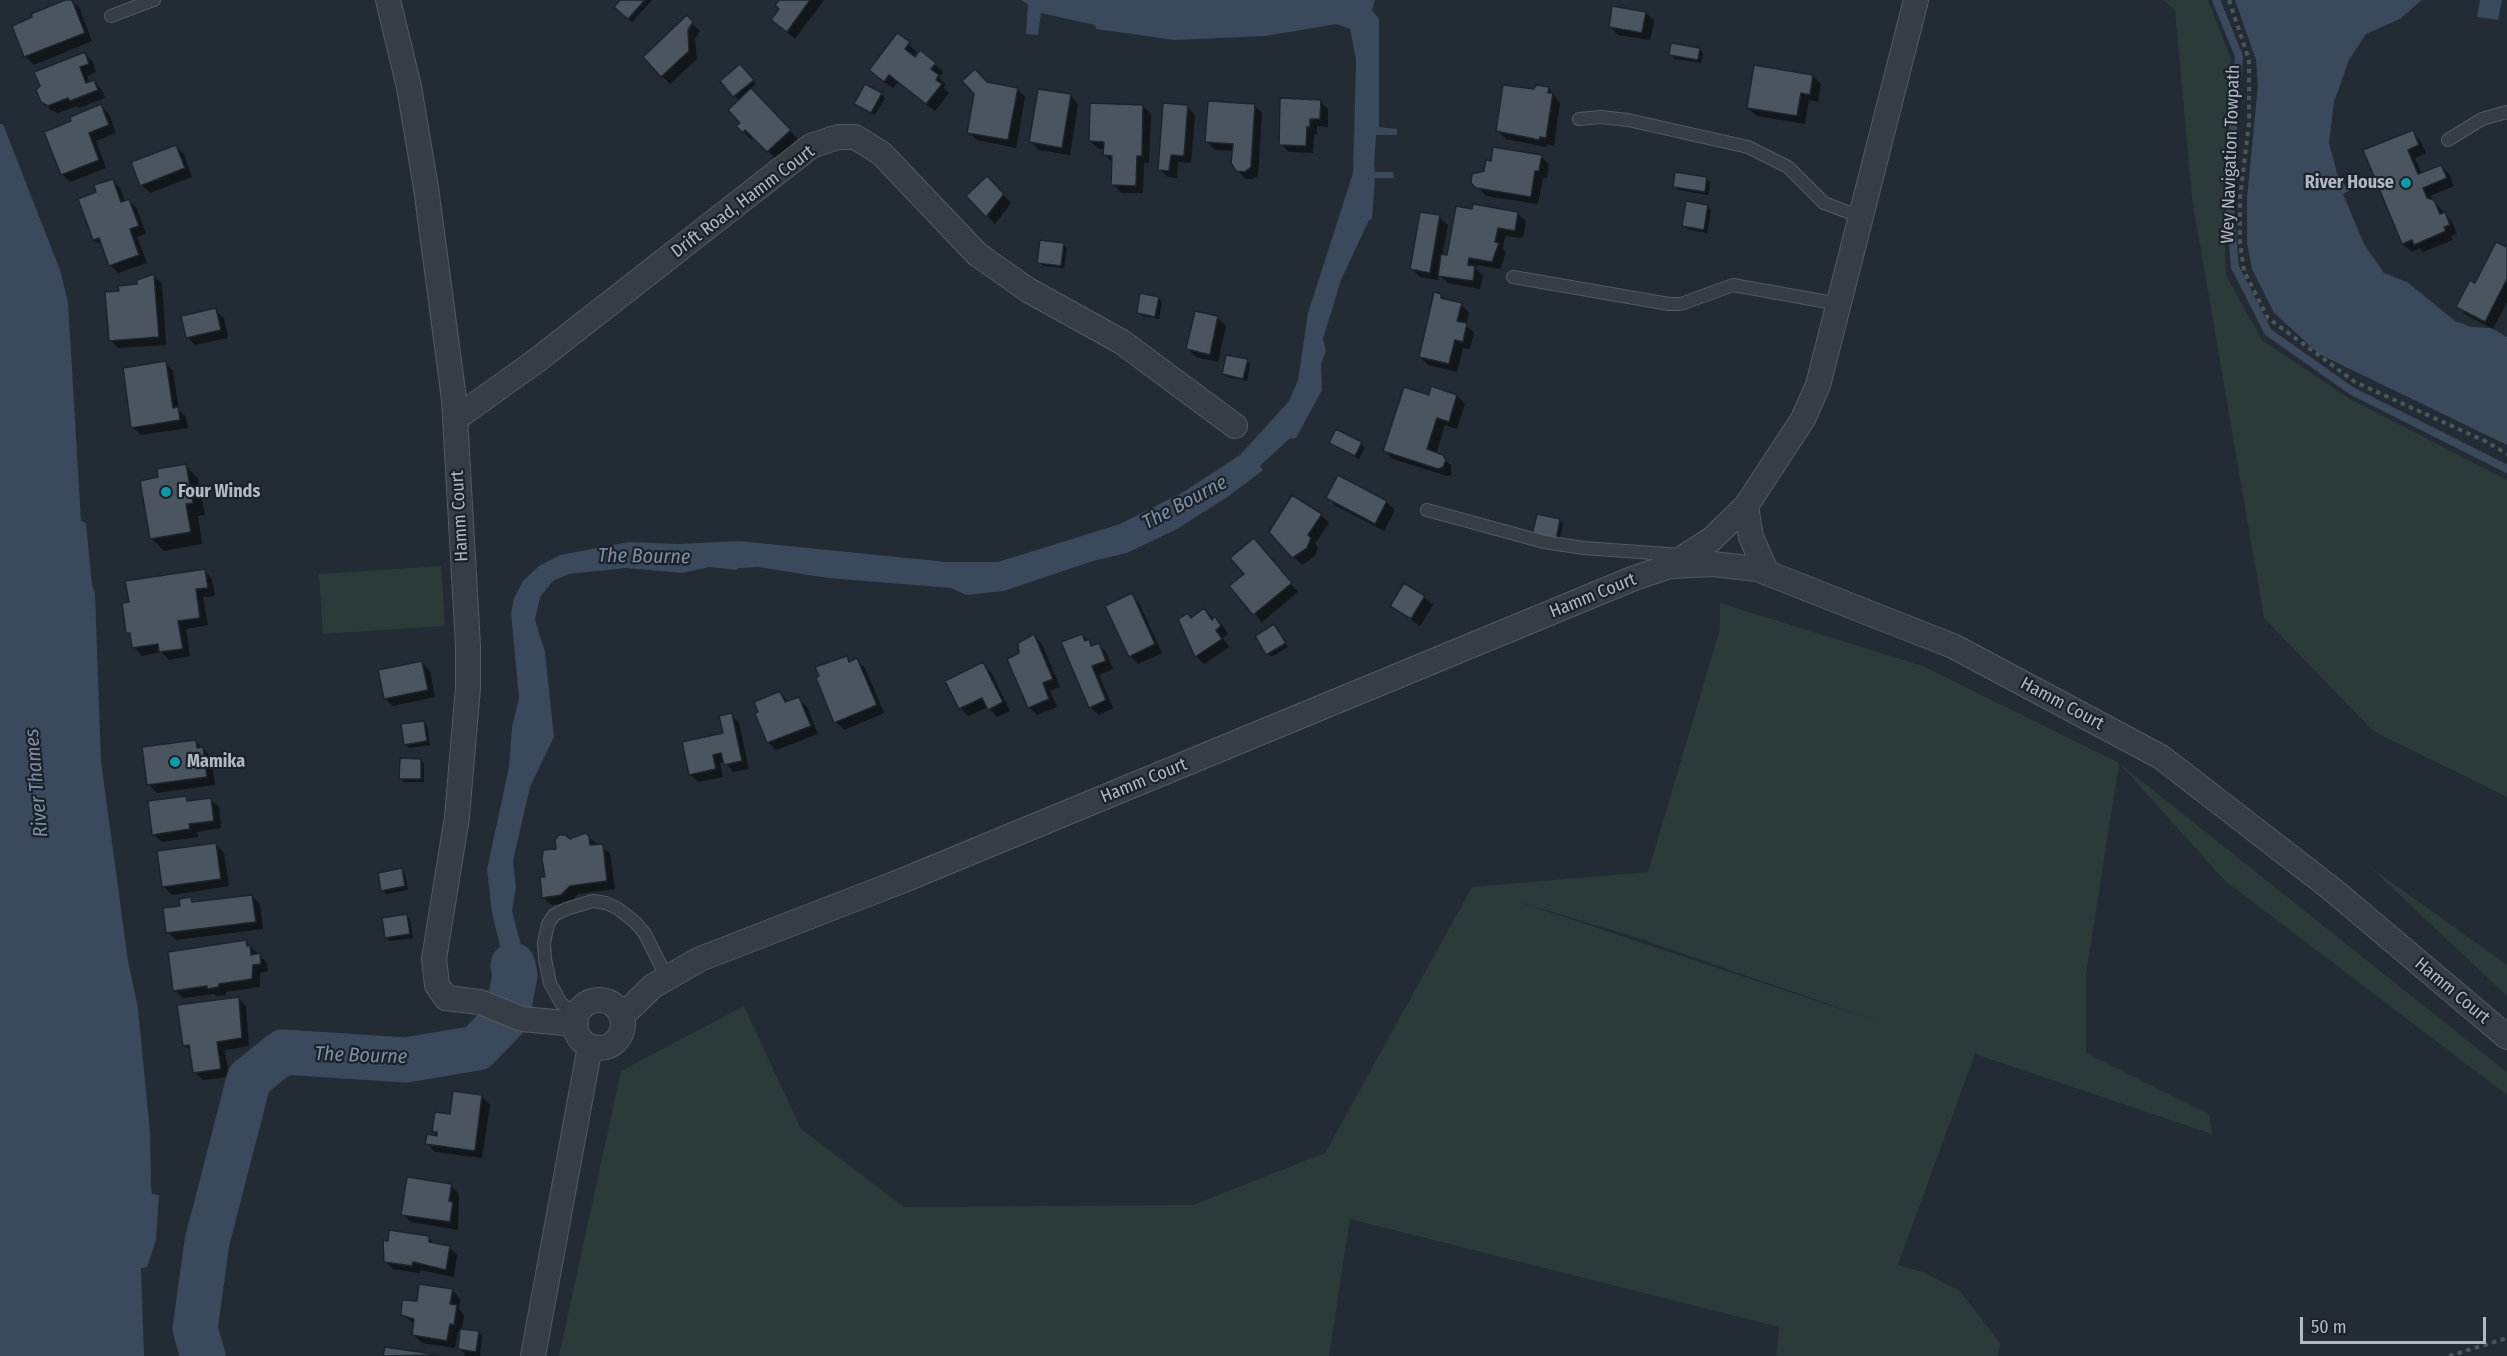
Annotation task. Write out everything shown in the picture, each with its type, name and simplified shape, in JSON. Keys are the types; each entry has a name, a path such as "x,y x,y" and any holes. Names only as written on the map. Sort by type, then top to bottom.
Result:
{"street":[{"name":"Hamm Court","path":"388,0 409,87 426,188 455,419 468,687 457,817 434,959 437,985 446,998 480,1002 522,1019 576,1020"},
{"path":"1678,561 1712,539 1746,506 1807,411 1818,385 1916,0"},
{"name":"Drift Road, Hamm Court","path":"455,419 536,361 811,146 838,137 855,137 882,153 977,254 1028,290 1122,342 1234,426"},
{"path":"1746,506 1751,537 1767,573"},
{"name":"Hamm Court","path":"622,1016 652,986 700,959 904,880 1678,561 1767,573 1953,646 2161,757 2332,890 2507,1037"},
{"path":"603,1000 618,1008 622,1016 622,1034 608,1046 590,1046 577,1033 576,1020 587,1004 603,1000"},
{"path":"533,1356 590,1046"}],"lane":[{"path":"111,16 154,0"},
{"path":"2448,140 2482,119 2507,112"},
{"path":"1579,119 1600,117 1628,120 1748,147 1788,167 1824,203 1861,217"},
{"path":"1512,277 1669,304 1682,304 1733,285 1839,304"},
{"path":"1427,510 1544,542 1678,561"},
{"path":"576,1020 561,1003 550,983 545,959 544,944 548,924 554,915 566,909 593,901 617,908 636,923 645,934 667,978"}],"path":[{"name":"Wey Navigation Towpath","path":"2229,0 2248,60 2248,123 2240,198 2240,243 2244,271 2268,318 2355,382 2485,441 2507,454"},
{"path":"2449,1356 2507,1338"}],"shaded area":[{"path":"2163,0 2208,0 2231,59 2223,189 2226,275 2262,340 2350,399 2507,480 2507,797 2373,731 2264,618 2192,198 2175,10"},
{"path":"441,566 445,626 323,634 319,574"},
{"path":"1720,603 1923,666 2119,763 2086,975 2086,1053 2209,1114 2212,1134 1975,1054 1898,1265 1923,1272 1960,1291 2000,1343 1998,1356 1776,1356 1779,1327 1350,1219 1329,1356 559,1356 621,1071 744,1006 801,1129 904,1207 1193,1205 1325,1153 1472,887 1648,872 1720,629","holes":["1516,901 1635,937 1883,1023"]},
{"path":"2119,763 2507,1072 2507,1095 2224,880"},
{"path":"2370,867 2507,965 2507,996"}],"water":[{"path":"1021,0 1375,0 1372,10 1379,19 1379,127 1397,129 1397,135 1376,135 1374,166 1375,172 1393,172 1394,178 1375,178 1372,219 1369,220 1341,280 1323,339 1326,351 1321,364 1322,390 1296,438 1289,439 1260,466 1263,470 1229,496 1177,529 1127,553 1093,561 1004,591 966,595 951,588 828,578 758,567 738,568 737,570 709,567 683,573 626,568 569,574 553,581 540,597 535,620 545,652 554,737 530,787 513,861 516,887 512,911 522,949 522,999 514,1016 496,1008 503,993 503,958 492,913 487,869 509,767 512,727 519,698 511,613 514,598 523,581 539,566 560,555 629,542 679,544 739,541 947,562 998,562 1120,524 1185,491 1240,455 1289,401 1298,380 1308,313 1353,173 1356,60 1350,29 1337,24 1265,36 1175,40 1096,29 1095,25 1041,13 1038,35 1026,34 1028,4"},
{"path":"2235,0 2422,0 2400,19 2366,34 2349,60 2334,102 2329,143 2337,173 2349,191 2343,194 2364,244 2384,273 2407,282 2455,321 2471,327 2491,328 2507,337 2507,445 2319,354 2274,313 2252,269 2247,243 2247,198 2258,85 2256,60"},
{"path":"2480,0 2502,0 2498,20 2477,17"},
{"name":"River Thames","path":"0,124 3,124 60,270 68,302 81,521 86,523 92,585 95,593 101,761 128,961 138,1008 150,1132 152,1194 159,1195 156,1241 147,1267 141,1268 144,1356 0,1356"}],"building":[{"path":"65,0 72,0 85,33 24,57 12,26 32,17 31,14"},
{"path":"620,0 645,0 628,19 614,7"},
{"path":"779,0 810,0 787,32 771,20 779,9 775,5"},
{"path":"1612,6 1646,12 1642,33 1609,27"},
{"path":"687,15 693,22 688,30 689,51 661,77 643,57"},
{"path":"897,33 910,42 905,49 915,57 920,50 936,63 931,69 939,75 936,80 942,84 926,104 889,75 884,82 869,70"},
{"path":"1671,43 1700,48 1698,60 1669,55"},
{"path":"85,52 89,64 80,67 86,83 94,80 98,90 70,101 68,98 48,106 41,102 36,90 40,86 34,72"},
{"path":"740,64 754,80 733,97 720,81"},
{"path":"1754,65 1813,75 1810,95 1801,93 1797,116 1747,108"},
{"path":"975,69 987,82 1018,88 1008,140 967,133 974,94 962,81"},
{"path":"865,84 882,93 871,113 854,104"},
{"path":"1503,85 1534,89 1536,85 1549,87 1548,93 1553,93 1546,138 1540,137 1539,140 1496,131"},
{"path":"751,88 791,130 767,152 745,130 743,133 736,126 740,123 728,110"},
{"path":"1038,89 1071,94 1062,148 1029,142"},
{"path":"1280,98 1321,100 1320,119 1310,119 1310,127 1307,127 1306,146 1279,145"},
{"path":"1208,101 1255,104 1251,167 1245,172 1236,171 1231,163 1233,144 1205,142"},
{"path":"1090,103 1143,105 1142,156 1137,156 1136,186 1111,185 1112,156 1103,155 1104,142 1089,141"},
{"path":"1163,103 1188,105 1184,156 1171,155 1169,171 1158,170"},
{"path":"101,104 109,125 89,133 99,160 61,175 44,132 71,121 70,117"},
{"name":"River House","path":"2413,130 2419,145 2408,150 2418,174 2441,165 2447,178 2423,188 2427,198 2434,200 2440,214 2445,212 2450,225 2444,227 2446,231 2414,245 2412,240 2402,244 2363,150"},
{"path":"176,145 185,168 140,186 131,162"},
{"path":"1493,147 1542,155 1539,171 1535,171 1531,197 1476,188 1471,183 1472,174 1484,171 1486,160 1491,161"},
{"path":"1675,172 1707,177 1705,192 1673,187"},
{"path":"987,176 1004,194 986,217 966,196"},
{"path":"113,179 121,202 129,199 139,226 130,229 139,255 109,266 99,238 93,240 78,199 96,192 94,185"},
{"path":"1686,201 1708,205 1704,230 1682,226"},
{"path":"1473,204 1518,212 1515,231 1498,228 1495,242 1499,243 1492,262 1469,258 1468,265 1475,266 1473,281 1438,276 1441,254 1447,255 1456,206 1472,209"},
{"path":"1420,212 1440,215 1430,273 1410,269"},
{"path":"1040,240 1064,243 1061,266 1037,263"},
{"path":"2496,242 2507,247 2507,279 2485,322 2456,307 2470,280 2475,283"},
{"path":"154,274 159,337 109,341 105,292 119,291 118,286 137,284 137,280"},
{"path":"1434,292 1441,294 1441,298 1462,303 1457,321 1467,323 1463,342 1455,340 1449,364 1419,357"},
{"path":"1140,293 1159,297 1155,317 1137,313"},
{"path":"216,308 221,330 186,338 181,316"},
{"path":"1195,311 1218,316 1210,355 1186,349"},
{"path":"1226,355 1248,359 1243,379 1222,374"},
{"path":"166,361 173,408 178,407 180,420 131,428 123,368"},
{"path":"1431,386 1457,395 1449,422 1437,418 1427,449 1443,455 1446,460 1443,467 1438,469 1383,451 1404,387 1429,395"},
{"path":"1336,429 1362,442 1355,456 1329,443"},
{"name":"Four Winds","path":"186,464 193,503 186,504 191,532 150,539 140,481 158,477 157,469"},
{"path":"1338,475 1387,501 1375,524 1326,498"},
{"path":"1292,495 1322,514 1308,535 1311,538 1307,548 1292,558 1269,532"},
{"path":"1537,514 1560,519 1556,540 1532,535"},
{"path":"1254,538 1292,583 1253,615 1229,586 1244,574 1230,558"},
{"path":"205,569 208,588 196,589 200,618 178,621 183,649 159,652 158,644 132,648 130,633 126,633 122,603 129,602 125,581"},
{"path":"1404,583 1425,596 1411,619 1390,606"},
{"path":"1132,593 1155,644 1129,657 1105,606"},
{"path":"1204,608 1212,620 1215,616 1221,626 1216,630 1222,639 1195,657 1178,619 1188,613 1191,618"},
{"path":"1274,624 1286,643 1266,655 1255,636"},
{"path":"1034,634 1053,679 1043,683 1049,699 1028,708 1007,659 1019,653 1018,643"},
{"path":"1082,634 1085,641 1089,639 1091,646 1099,643 1106,661 1092,666 1106,700 1089,708 1061,642"},
{"path":"847,656 849,662 857,658 877,705 834,723 816,678 819,676 815,667"},
{"path":"422,661 428,690 384,699 378,670"},
{"path":"983,662 1003,702 988,710 982,698 959,709 945,681"},
{"path":"780,691 785,702 799,697 811,726 767,743 755,714 758,712 754,702"},
{"path":"732,713 742,761 724,765 721,753 713,755 716,769 689,775 682,742 723,733 719,716"},
{"path":"424,721 427,741 404,745 401,724"},
{"name":"Mamika","path":"196,740 197,748 203,747 207,777 147,785 142,747"},
{"path":"400,758 421,759 421,779 399,779"},
{"path":"186,796 187,801 211,798 214,821 189,824 190,829 152,835 148,801"},
{"path":"585,833 589,836 590,845 603,844 607,881 570,886 561,895 542,898 540,877 545,877 543,850 556,849 555,840 559,835 565,835 570,839"},
{"path":"216,843 221,879 162,887 157,851"},
{"path":"402,868 405,886 381,891 378,873"},
{"path":"252,895 256,922 166,933 163,908 180,906 179,899 191,897 192,902"},
{"path":"407,914 410,934 385,938 382,918"},
{"path":"246,940 247,946 250,945 251,955 260,953 261,964 253,965 252,979 219,984 219,987 207,989 207,986 173,991 168,952"},
{"path":"239,997 242,1038 217,1042 221,1069 193,1073 189,1045 183,1046 177,1005"},
{"path":"453,1091 482,1095 475,1151 425,1144 427,1134 437,1136 437,1132 432,1132 435,1112 450,1114"},
{"path":"407,1177 452,1184 449,1201 453,1202 450,1222 401,1215"},
{"path":"389,1230 429,1236 429,1242 450,1246 446,1270 413,1262 412,1266 384,1262 383,1240 388,1241"},
{"path":"419,1284 453,1289 450,1304 457,1305 454,1325 450,1324 447,1341 412,1335 414,1319 401,1315 402,1300 417,1301"},
{"path":"460,1329 479,1331 476,1352 458,1349"},
{"path":"385,1347 439,1355 383,1356"}],"waterway":[{"path":"2216,0 2239,56 2228,186 2235,267 2268,332 2352,391 2507,469"},
{"name":"The Bourne","path":"203,1356 195,1329 207,1242 249,1079 283,1052 406,1060 477,1048 507,1017 515,975 513,965"}],"place":[{"name":"River House","path":"2406,183"},
{"name":"Four Winds","path":"166,492"},
{"name":"Mamika","path":"175,762"}]}
